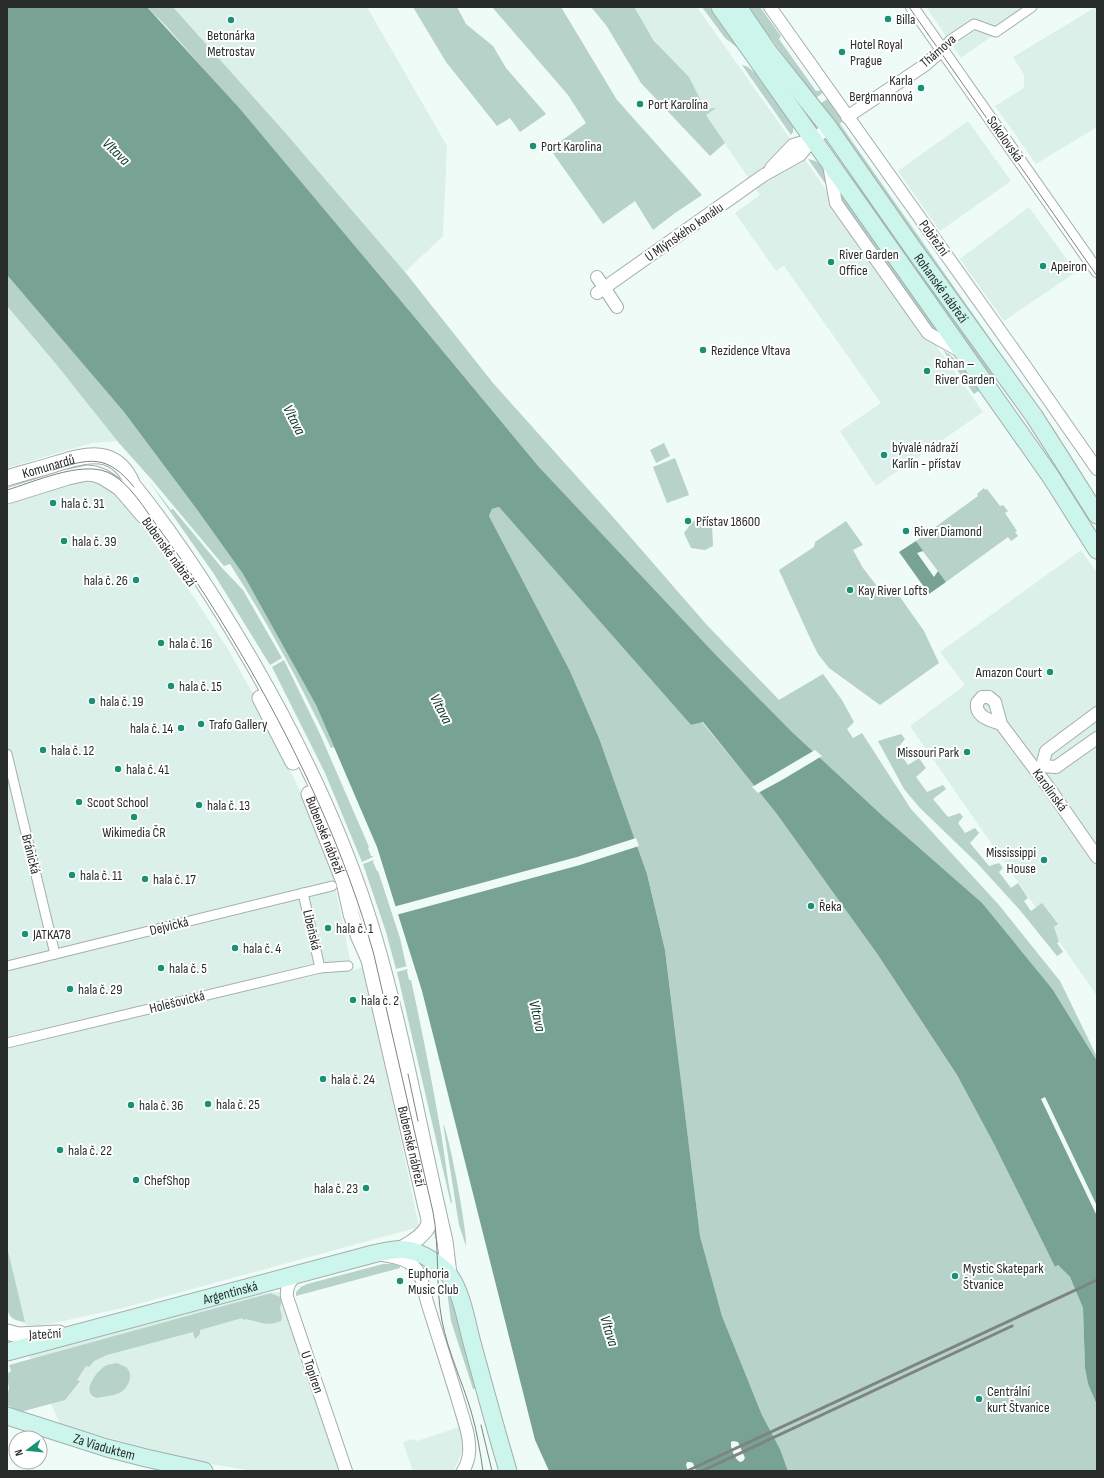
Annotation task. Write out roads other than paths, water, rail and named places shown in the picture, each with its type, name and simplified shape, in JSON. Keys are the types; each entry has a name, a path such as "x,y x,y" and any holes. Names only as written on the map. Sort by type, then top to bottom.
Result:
{"main road":[{"name":"Rohanské nábřeží","path":"720,7 1051,477 1097,550"},
{"name":"Rohanské nábřeží","path":"738,7 768,51 829,128 921,260 1034,416 1097,515"},
{"name":"Argentinská","path":"7,1352 392,1249 401,1249 420,1253 449,1274"},
{"path":"449,1274 455,1284 466,1319 508,1471"},
{"name":"Za Viaduktem","path":"7,1416 107,1448 204,1471"},
{"path":"497,1434 504,1471"}],"street":[{"name":"Pobřežní","path":"770,7 1097,469"},
{"name":"Sokolovská","path":"912,7 1097,271"},
{"name":"Thámova","path":"847,117 924,65 942,50 950,40 974,24 996,32 1032,7"},
{"name":"U Mlýnského kanálu","path":"600,291 764,175 793,145 813,139 829,128"},
{"path":"597,277 600,291 617,307"},
{"name":"Komunardů","path":"7,478 78,457 90,455"},
{"name":"Bubenské nábřeží","path":"90,455 110,458 117,462 128,474 133,485 179,548 233,630 278,710 330,815 372,931 394,1014 446,1241 449,1274"},
{"name":"Komunardů","path":"7,496 68,477 87,473"},
{"name":"Bubenské nábřeží","path":"87,473 103,476 120,488 138,508 187,573 264,704 314,806 344,882 351,914 369,960 428,1215 428,1225 425,1230 413,1242 401,1249"},
{"path":"1038,768 1046,751 1097,713"},
{"name":"Karolinská","path":"1001,724 1038,768 1097,857"},
{"path":"1038,768 1056,766 1097,738"},
{"name":"Bránická","path":"7,754 55,954"},
{"name":"Dejvická","path":"7,966 332,886"},
{"name":"Libeňská","path":"303,893 320,968"},
{"name":"Holešovická","path":"7,1043 320,968 348,966"},
{"path":"372,1254 394,1257 407,1262 413,1265 421,1277 427,1302 467,1431 470,1452 468,1462 463,1471"},
{"name":"U Topíren","path":"297,1275 289,1282 286,1292 346,1471"},
{"name":"Jateční","path":"7,1332 22,1335 84,1332"}],"water":[{"name":"Vltava","path":"7,7 147,7 240,109 539,467 715,654 792,732 885,818 982,903 1053,990 1097,1061 1097,1206 1045,1097 1041,1099 1097,1216 1097,1405 1088,1384 1085,1368 1083,1308 1070,1277 1058,1265 1055,1267 994,1144 957,1075 878,955 777,814 703,722 691,725 499,507 492,509 489,516 570,671 599,738 647,874 665,950 700,1236 722,1316 762,1415 780,1449 788,1471 696,1471 693,1463 687,1462 686,1465 688,1471 549,1471 535,1440 422,991 377,847 316,705 243,574 198,511 124,412 7,275","holes":["733,1441 738,1442 745,1458 740,1462 735,1456 731,1444"]},
{"path":"916,541 946,582 929,594 899,552"}],"tram line":[{"path":"909,7 1097,276"},
{"path":"53,470 77,463 88,461 97,462 106,464 115,469 134,487"},
{"path":"7,490 57,474 84,469 96,469 107,472 123,482 130,489 172,547 218,616 269,703 305,773 350,881 374,955 433,1212 442,1321 448,1344 473,1418 483,1471"},
{"path":"408,1074 418,1121"},
{"path":"481,1425 492,1471"}],"railway":[{"path":"687,1471 1097,1280"},
{"path":"702,1471 1012,1326"}],"place":[{"name":"Billa","path":"888,19"},
{"name":"Betonárka Metrostav","path":"231,20"},
{"name":"Hotel Royal Prague","path":"842,52"},
{"name":"Karla Bergmannová","path":"921,88"},
{"name":"Port Karolína","path":"640,104"},
{"name":"Port Karolina","path":"533,146"},
{"name":"River Garden Office","path":"831,262"},
{"name":"Apeiron","path":"1043,266"},
{"name":"Rezidence Vltava","path":"703,350"},
{"name":"Rohan – River Garden","path":"927,371"},
{"name":"bývalé nádraží Karlín - přístav","path":"884,455"},
{"name":"hala č. 31","path":"53,503"},
{"name":"Přístav 18600","path":"688,521"},
{"name":"River Diamond","path":"906,531"},
{"name":"hala č. 39","path":"64,541"},
{"name":"hala č. 26","path":"136,580"},
{"name":"Kay River Lofts","path":"850,590"},
{"name":"hala č. 16","path":"161,643"},
{"name":"Amazon Court","path":"1050,672"},
{"name":"hala č. 15","path":"171,686"},
{"name":"hala č. 19","path":"92,701"},
{"name":"Trafo Gallery","path":"201,724"},
{"name":"hala č. 14","path":"181,728"},
{"name":"hala č. 12","path":"43,750"},
{"name":"Missouri Park","path":"967,752"},
{"name":"hala č. 41","path":"118,769"},
{"name":"Scoot School","path":"79,802"},
{"name":"hala č. 13","path":"199,805"},
{"name":"Wikimedia ČR","path":"134,817"},
{"name":"Mississippi House","path":"1044,860"},
{"name":"hala č. 11","path":"72,875"},
{"name":"hala č. 17","path":"145,879"},
{"name":"Řeka","path":"811,906"},
{"name":"hala č. 1","path":"328,928"},
{"name":"JATKA78","path":"25,934"},
{"name":"hala č. 4","path":"235,948"},
{"name":"hala č. 5","path":"161,968"},
{"name":"hala č. 29","path":"70,989"},
{"name":"hala č. 2","path":"353,1000"},
{"name":"hala č. 24","path":"323,1079"},
{"name":"hala č. 25","path":"208,1104"},
{"name":"hala č. 36","path":"131,1105"},
{"name":"hala č. 22","path":"60,1150"},
{"name":"ChefShop","path":"136,1180"},
{"name":"hala č. 23","path":"366,1188"},
{"name":"Mystic Skatepark Štvanice","path":"955,1276"},
{"name":"Euphoria Music Club","path":"400,1281"},
{"name":"Centrální kurt Štvanice","path":"979,1399"}]}
